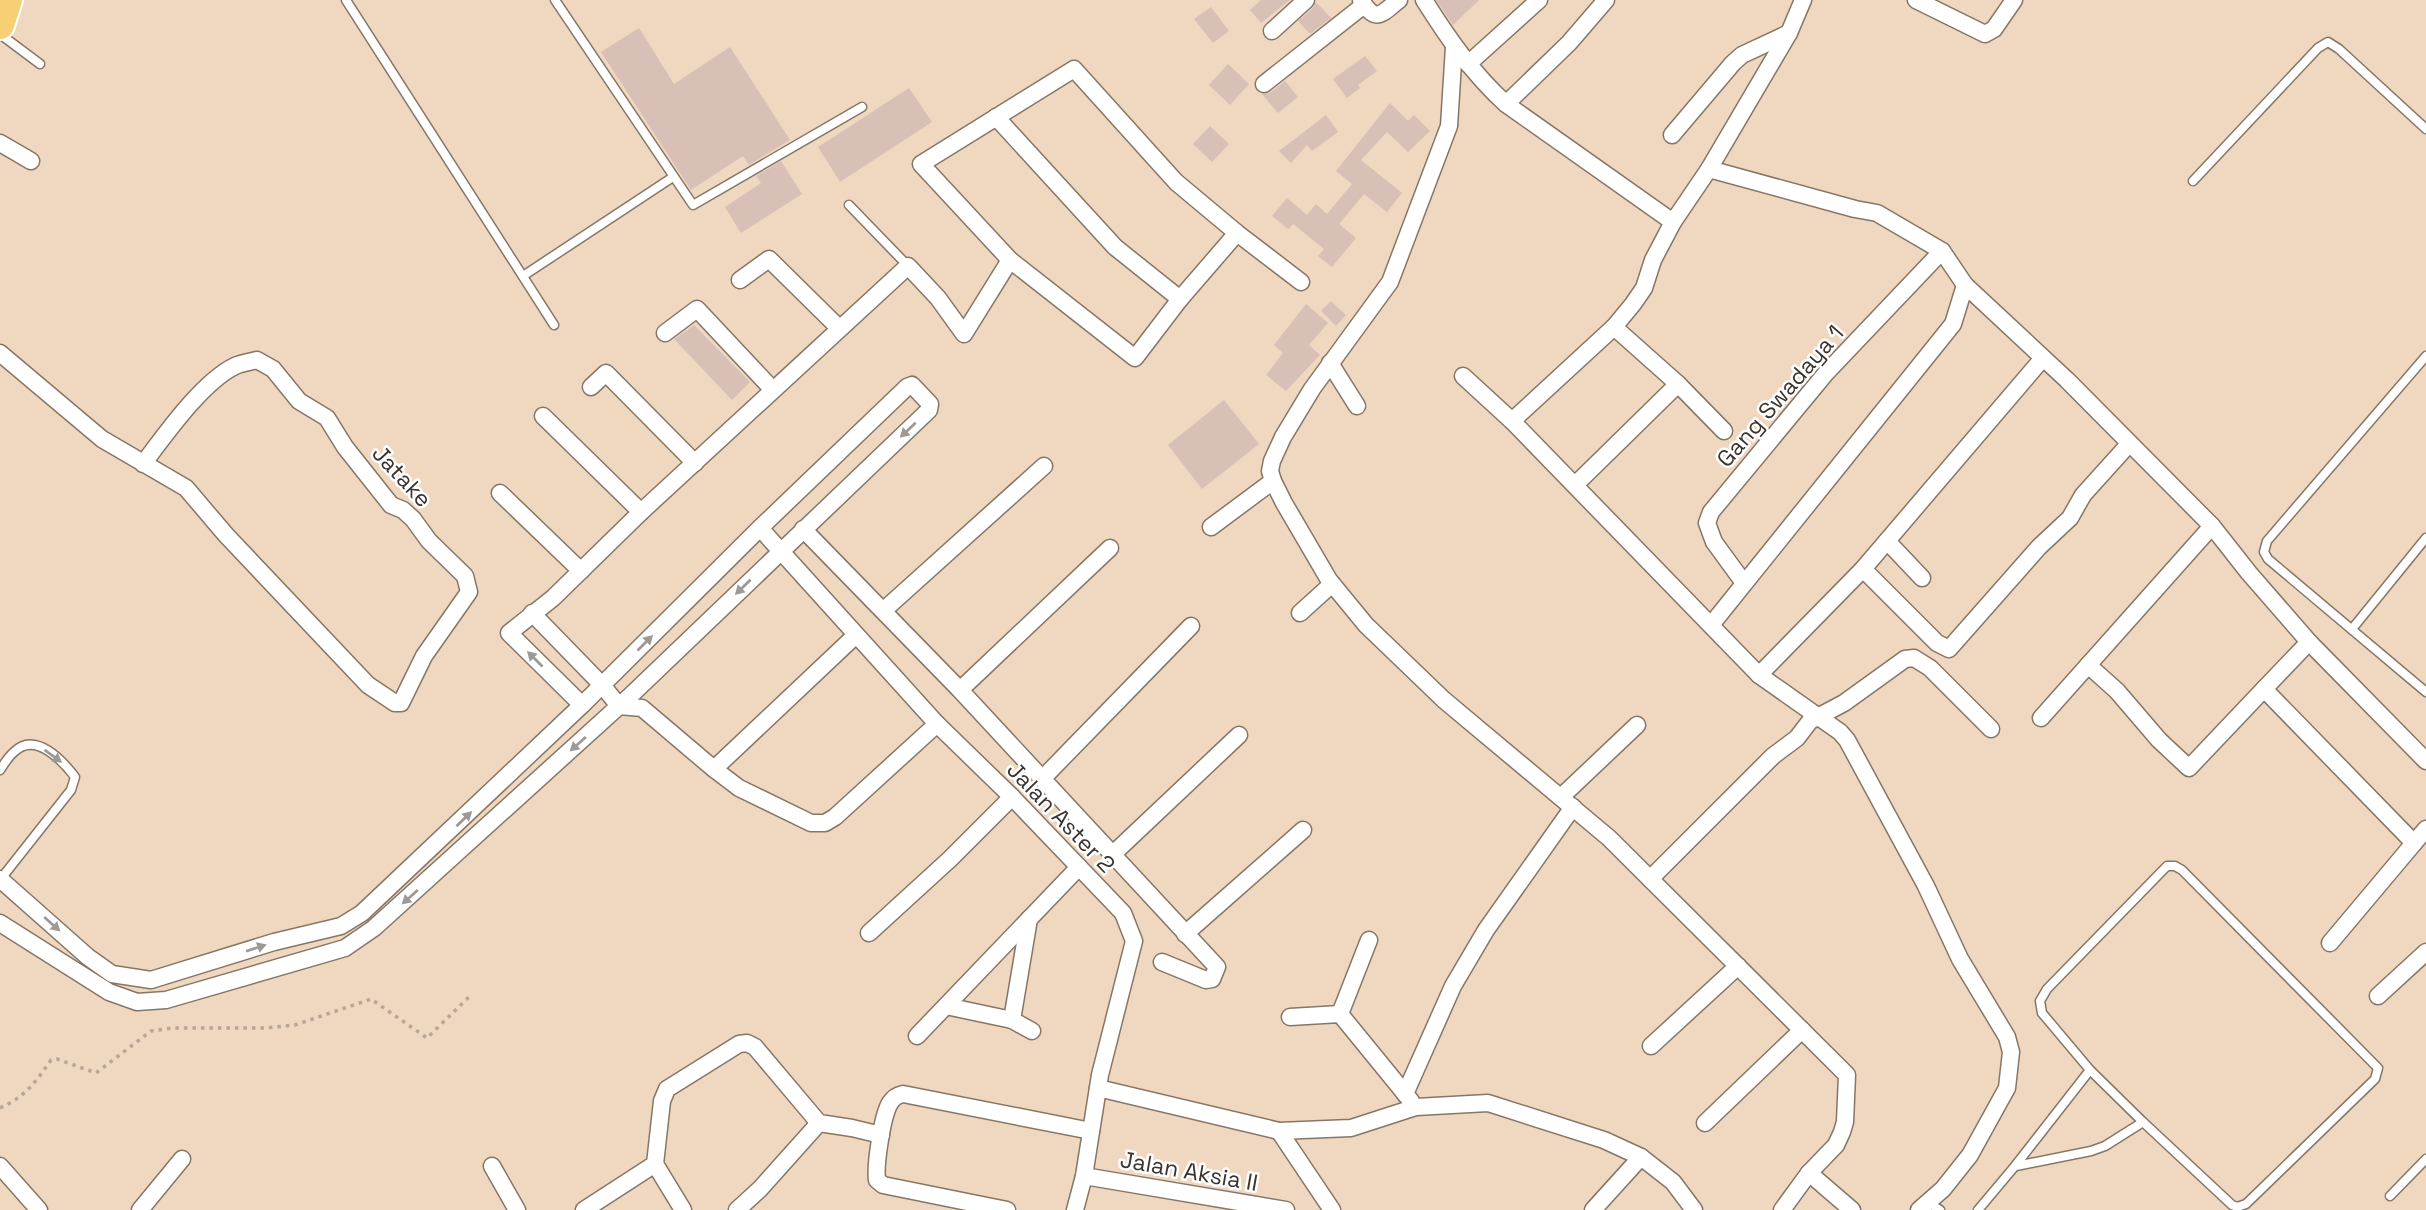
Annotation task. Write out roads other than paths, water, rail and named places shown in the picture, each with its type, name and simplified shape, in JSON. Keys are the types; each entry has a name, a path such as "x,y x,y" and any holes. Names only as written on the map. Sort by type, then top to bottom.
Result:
{"highway":[{"path":"0,24 8,0"}],"street":[{"path":"1272,31 1306,0"},
{"path":"1264,84 1363,3 1371,14 1380,15 1399,0"},
{"path":"1424,0 1454,47 1506,104 1673,222"},
{"path":"1468,64 1539,0"},
{"path":"1506,104 1569,43 1606,0"},
{"path":"1512,421 1614,327 1644,288 1653,260 1673,222 1709,169 1789,33 1803,0"},
{"path":"1916,0 1984,34 1994,29 2014,0"},
{"path":"1672,135 1732,63 1742,55 1789,33"},
{"path":"1454,47 1448,126 1390,282 1312,389 1283,437 1270,471 1284,503 1348,606 1419,678 1609,838 1843,1069 1848,1082 1842,1132 1836,1145 1809,1173 1782,1210"},
{"path":"1237,233 1180,299 1135,358 1010,260 921,164 1074,69 1176,182 1301,282"},
{"path":"996,117 1115,247 1180,299"},
{"path":"0,142 31,161"},
{"path":"1709,169 1877,213 1941,251 1965,285 2067,380 2212,526 2309,642 2426,761"},
{"name":"Gang Swadaya 1","path":"1744,583 1714,542 1707,523 1711,512 1826,373 1941,251"},
{"path":"740,280 769,259 839,328"},
{"path":"582,705 509,634 553,598 641,512 908,266 938,298 964,334 1010,260"},
{"path":"1711,625 1953,324 1965,285"},
{"path":"665,333 697,309 773,390"},
{"path":"1614,327 1678,384 1724,431"},
{"path":"0,353 102,439 143,464"},
{"path":"1759,675 1863,569 2043,358"},
{"name":"Jatake","path":"257,360 273,369 299,401 327,418 378,490 391,505 403,510 413,519 429,541 465,576 468,585 469,593 424,656 401,703 395,703 368,685 226,535 186,488 143,464 203,391 234,367 257,360"},
{"path":"1330,363 1357,406"},
{"path":"592,387 606,373 695,463"},
{"path":"1463,376 1512,421 1759,675 1813,719 1840,732 1847,740 1926,886 1960,959 2007,1037 2011,1052 2007,1088 1970,1155 1929,1208"},
{"path":"1575,485 1678,384"},
{"path":"0,880 88,957 112,974 132,978 150,980 341,926 362,913 412,869 621,668 760,527 907,387 912,385 929,401 929,410 619,706 397,909 345,948 166,1000 138,1002 109,992 0,923"},
{"path":"543,416 641,512"},
{"path":"1863,569 1937,643 1949,649 2039,547 2070,518 2083,495 2129,444"},
{"path":"884,610 1044,466"},
{"path":"1211,527 1273,481"},
{"path":"500,493 581,571"},
{"path":"2041,718 2212,526"},
{"name":"Jalan Aster 2","path":"760,527 937,724 1012,797 1123,913 1134,941 1098,1088 1084,1176 1075,1210"},
{"path":"803,529 960,690 1217,967 1212,979 1206,980 1162,962"},
{"path":"1887,541 1922,578"},
{"path":"960,690 1110,548"},
{"path":"1300,612 1332,584"},
{"path":"532,613 619,706 642,708 739,788 811,823 825,823 835,817 937,724"},
{"path":"1043,778 1191,626"},
{"path":"714,769 856,635"},
{"path":"2088,665 2117,691 2159,740 2189,768 2309,642"},
{"path":"1650,879 1773,756 1797,738 1813,719 1844,703 1905,659 1914,658 1930,668 1991,729"},
{"path":"621,668 640,686 642,708"},
{"path":"2264,689 2414,843"},
{"path":"1405,1094 1453,986 1486,929 1592,767 1637,725"},
{"path":"1113,854 1238,735"},
{"path":"869,933 950,859 1012,797"},
{"path":"2330,943 2426,829"},
{"path":"1185,934 1303,830"},
{"path":"917,1036 1079,867"},
{"path":"1013,1020 1030,919"},
{"path":"341,926 345,948"},
{"path":"1340,1014 1369,940"},
{"path":"2378,996 2426,952"},
{"path":"1651,1046 1738,966"},
{"path":"946,1006 1013,1020 1032,1031"},
{"path":"1340,1014 1416,1107"},
{"path":"1290,1017 1340,1014"},
{"path":"1704,1123 1802,1030"},
{"path":"683,1210 655,1164 662,1101 667,1089 739,1044 747,1043 755,1047 819,1123 881,1135"},
{"path":"1098,1088 1279,1131 1351,1128 1416,1107 1488,1103 1604,1140 1641,1157 1673,1182 1694,1210"},
{"path":"1007,1210 883,1185 877,1180 881,1135 889,1103 896,1096 903,1094 1091,1130"},
{"path":"737,1210 760,1189 819,1123"},
{"path":"1279,1131 1332,1210"},
{"path":"1593,1210 1641,1157"},
{"path":"140,1210 182,1159"},
{"path":"584,1210 655,1164"},
{"path":"0,1166 39,1210"},
{"path":"492,1166 517,1210"},
{"path":"1809,1173 1852,1210"},
{"name":"Jalan Aksia II","path":"1084,1176 1286,1210"}],"lane":[{"path":"346,0 555,325"},
{"path":"555,0 693,205 862,107"},
{"path":"0,34 40,64"},
{"path":"2193,181 2318,48 2328,42 2339,48 2426,130"},
{"path":"523,276 673,177"},
{"path":"849,205 908,266"},
{"path":"2426,356 2267,541 2264,552 2268,559 2426,692"},
{"path":"2352,629 2426,538"},
{"path":"0,770 14,751 24,745 38,745 59,759 75,777 71,790 0,880"},
{"path":"2167,866 2175,866 2182,870 2378,1068 2375,1079 2246,1204 2237,1207 2143,1122 2090,1070 2042,1013 2040,1001 2047,989 2167,866"},
{"path":"1978,1210 2090,1070"},
{"path":"2015,1166 2091,1151 2105,1146 2143,1122"},
{"path":"2390,1196 2426,1159"}]}
